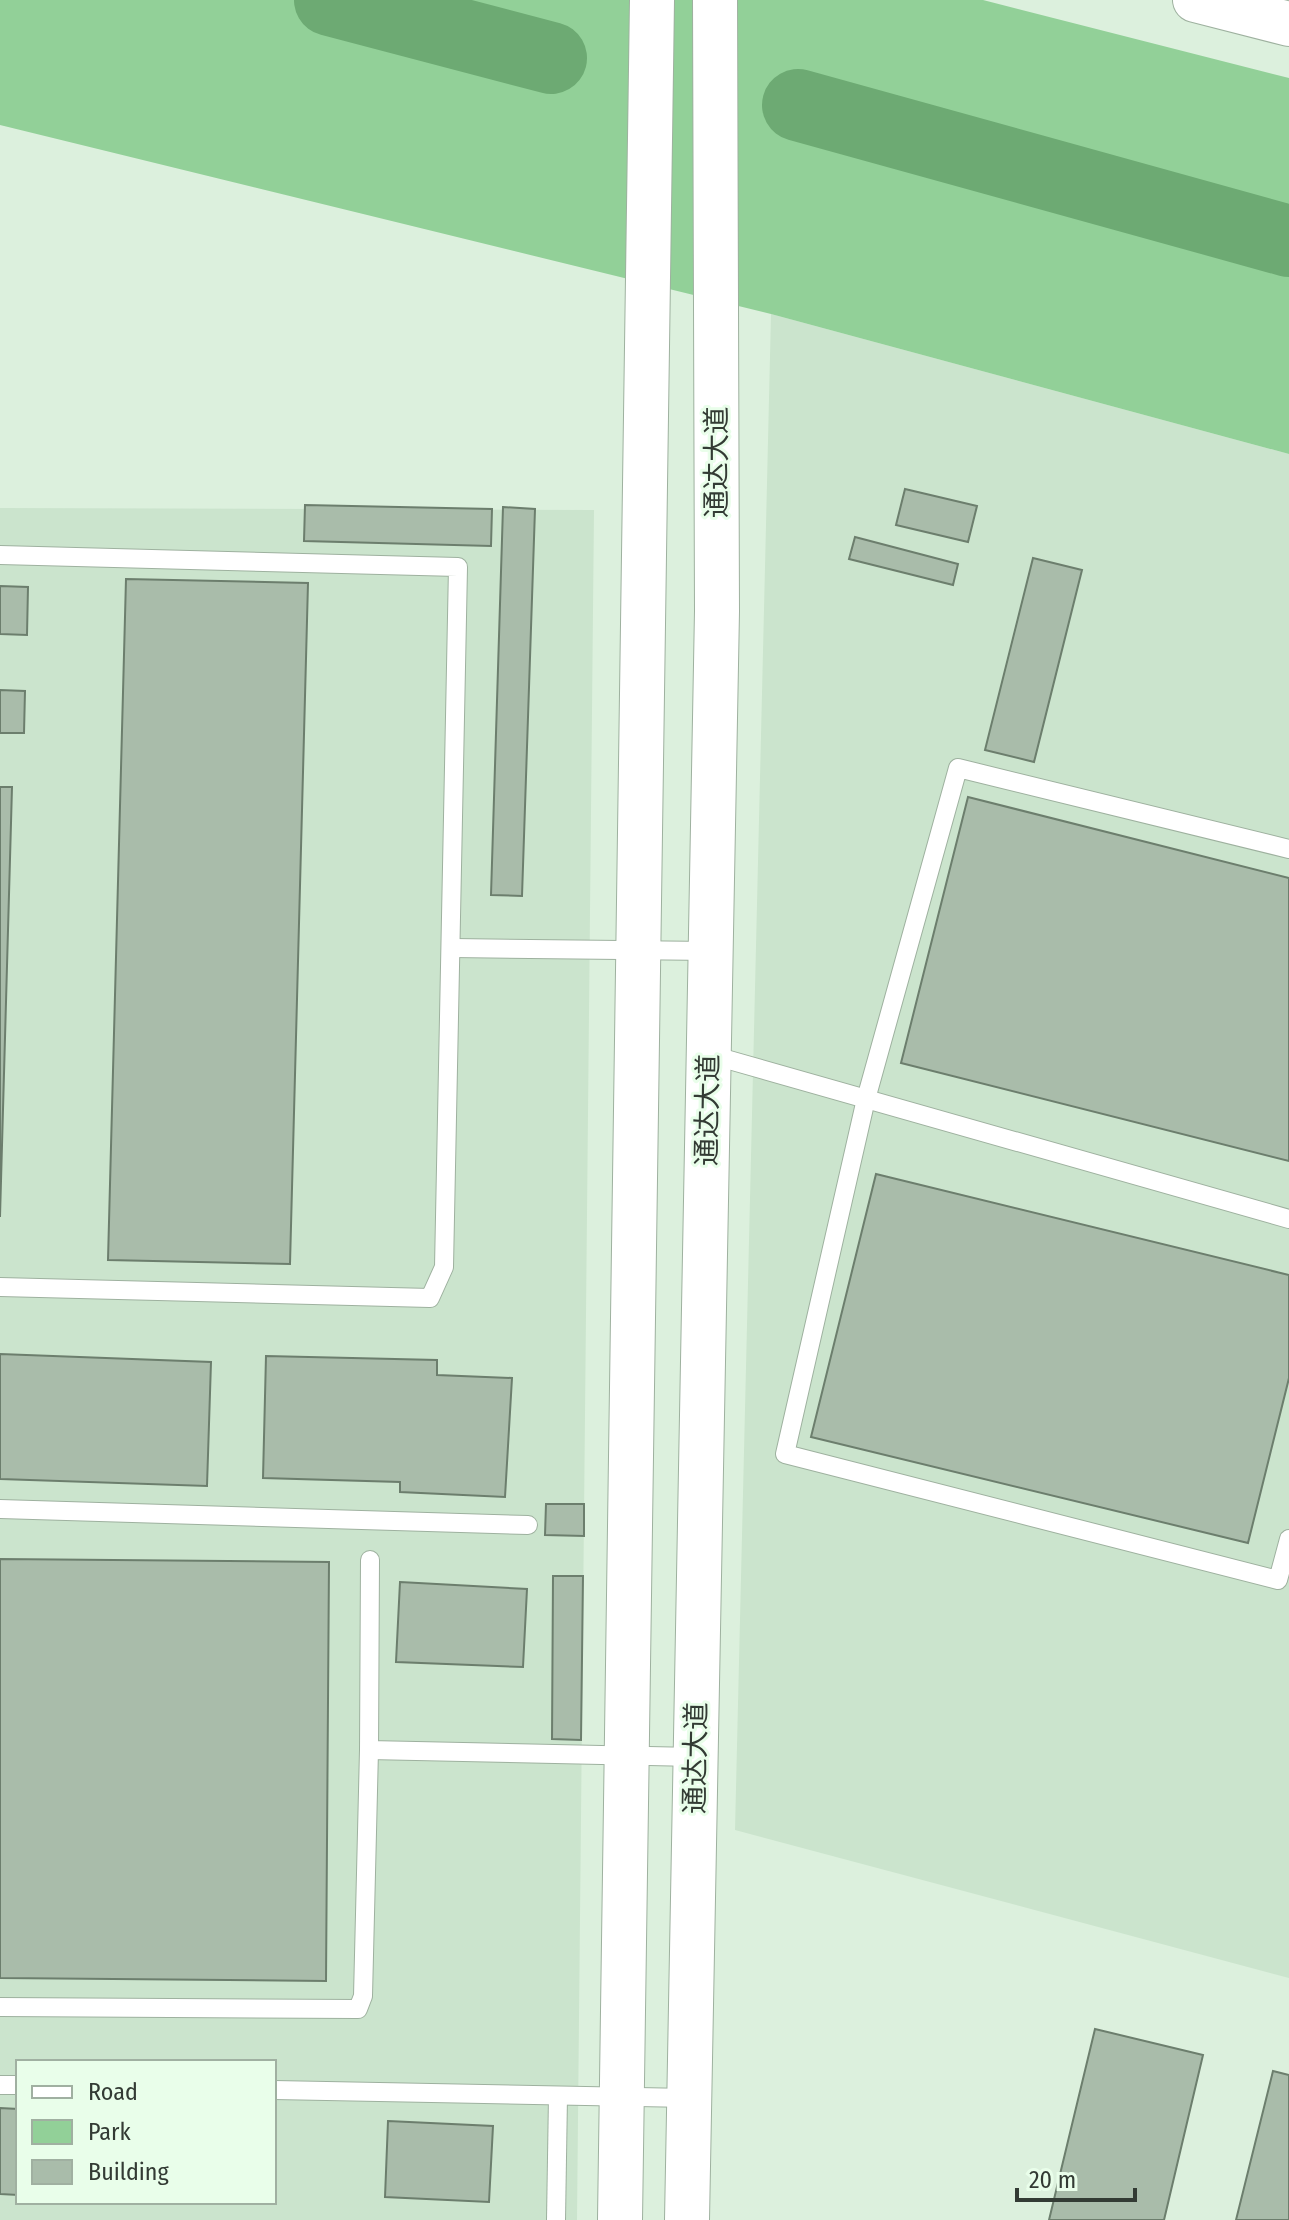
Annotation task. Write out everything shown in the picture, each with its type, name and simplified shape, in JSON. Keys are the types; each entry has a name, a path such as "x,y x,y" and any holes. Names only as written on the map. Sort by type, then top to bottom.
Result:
{"main road":[{"path":"620,2220 652,0"},
{"name":"通达大道","path":"687,2220 717,611 715,0"},
{"path":"1195,0 1289,24"}],"lane":[{"path":"0,555 458,567 453,948 444,1267 430,1298 0,1287"},
{"path":"1289,849 958,768 866,1099 785,1454 1278,1580 1289,1539"},
{"path":"453,948 711,951"},
{"path":"708,1054 1289,1219"},
{"path":"0,1509 528,1525"},
{"path":"0,2007 358,2009 363,1996 370,1560"},
{"path":"369,1750 695,1757"},
{"path":"276,2090 689,2098"},
{"path":"556,2220 558,2096"}],"shaded area":[{"path":"771,314 1289,454 1289,1978 735,1830"},
{"path":"0,508 594,510 577,2220 0,2220"}],"green space":[{"path":"0,0 983,0 1289,78 1289,454 771,314 0,125"}],"building":[{"path":"905,489 977,506 968,542 896,525"},
{"path":"305,505 492,509 491,546 304,541"},
{"path":"503,507 535,509 522,896 491,895"},
{"path":"855,537 958,564 953,585 849,559"},
{"path":"1033,558 1082,570 1034,762 985,750"},
{"path":"126,579 308,583 290,1264 108,1260"},
{"path":"0,586 28,587 27,635 0,634"},
{"path":"0,690 25,691 24,733 0,733"},
{"path":"0,787 12,787 0,1217"},
{"path":"968,797 1289,878 1289,1161 901,1063"},
{"path":"876,1174 1289,1275 1289,1378 1248,1543 811,1437"},
{"path":"0,1354 211,1362 207,1486 0,1479"},
{"path":"266,1356 437,1360 437,1375 512,1378 505,1497 400,1492 400,1482 263,1478"},
{"path":"546,1504 584,1504 584,1536 545,1535"},
{"path":"0,1559 329,1562 326,1981 0,1978"},
{"path":"553,1576 583,1576 581,1740 552,1739"},
{"path":"400,1582 527,1589 523,1667 396,1662"},
{"path":"1095,2029 1203,2055 1164,2220 1049,2220"},
{"path":"1273,2071 1289,2075 1289,2220 1236,2220"},
{"path":"0,2108 16,2109 16,2195 0,2194"},
{"path":"388,2121 493,2126 489,2202 385,2197"}],"waterway":[{"path":"330,0 551,58"},
{"path":"798,105 1289,241"}]}
